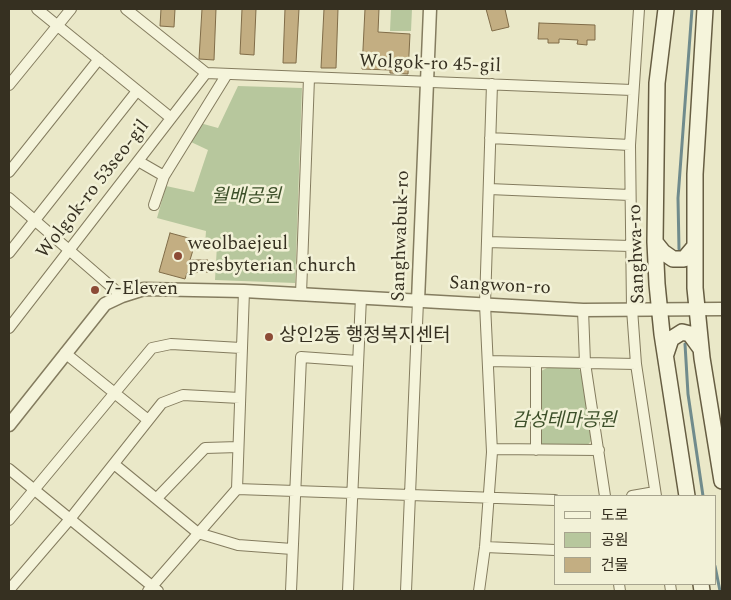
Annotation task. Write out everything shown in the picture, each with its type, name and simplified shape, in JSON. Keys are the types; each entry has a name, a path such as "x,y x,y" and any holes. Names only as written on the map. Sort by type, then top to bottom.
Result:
{"main road":[{"name":"Sanghwa-ro","path":"666,9 657,83 655,242 666,358 687,495"},
{"path":"705,9 695,174 697,308 722,481"},
{"path":"655,242 663,252 673,259 684,259 695,246"},
{"path":"666,358 671,339 682,332 690,334 696,339 702,350"}],"street":[{"path":"37,9 172,118"},
{"path":"9,85 72,9"},
{"path":"126,9 206,73"},
{"name":"Sanghwabuk-ro","path":"406,591 408,495 430,9"},
{"path":"639,9 632,90 630,145 632,310 636,364 656,494"},
{"path":"9,172 99,59"},
{"name":"Wolgok-ro 45-gil","path":"206,73 632,90"},
{"name":"Wolgok-ro 53seo-gil","path":"9,328 206,73"},
{"path":"154,205 164,176 227,74"},
{"path":"301,294 309,78"},
{"path":"479,591 485,547 492,449 485,304 492,84"},
{"path":"9,253 137,91"},
{"path":"490,138 630,145"},
{"path":"138,161 164,176"},
{"path":"488,189 630,195"},
{"path":"9,198 122,296"},
{"path":"487,242 631,246"},
{"name":"Sangwon-ro","path":"9,425 105,304 144,289 244,291 583,310 722,309"},
{"path":"9,469 153,590 198,533 237,489 244,291"},
{"path":"348,591 361,297"},
{"path":"583,310 585,362 605,495"},
{"path":"9,520 152,348 172,344 241,348"},
{"path":"65,353 148,420"},
{"path":"291,591 301,357 358,360"},
{"path":"488,360 636,364"},
{"path":"536,362 536,450"},
{"path":"9,590 70,520 162,403 183,395 240,398"},
{"path":"158,497 205,448 238,447"},
{"path":"492,449 599,450"},
{"path":"114,464 158,497 198,533 238,545 292,549"},
{"path":"237,489 351,495 554,500"},
{"path":"485,547 554,550"}],"green space":[{"path":"391,9 412,9 411,31 390,31"},
{"name":"월배공원","path":"238,86 302,88 295,283 215,280 217,245 205,245 206,231 157,218 166,186 194,192 208,150 191,142 200,123 218,128"},
{"name":"감성테마공원","path":"547,368 578,368 583,374 591,441 586,447 543,448 539,443 539,372"}],"building":[{"path":"161,9 175,9 174,27 160,26"},
{"path":"202,9 216,9 214,60 199,59"},
{"path":"242,9 256,9 254,55 240,54"},
{"path":"285,9 299,9 296,63 283,63"},
{"path":"324,9 338,9 336,68 321,68"},
{"path":"365,9 379,9 378,32 410,34 408,74 390,73 390,70 362,69"},
{"path":"486,9 505,9 509,27 492,31"},
{"path":"539,23 595,25 595,40 587,40 587,45 577,44 578,40 559,39 559,43 548,43 548,39 538,39"},
{"name":"weolbaejeul presbyterian church","path":"170,233 196,240 190,260 208,260 208,272 187,273 185,279 159,272"}],"waterway":[{"path":"679,249 678,198 692,9"},
{"path":"685,344 688,394 703,495"},
{"path":"716,571 720,591"}],"place":[{"name":"weolbaejeul presbyterian church","path":"178,256"},
{"name":"7-Eleven","path":"95,290"},
{"name":"상인2동 행정복지센터","path":"269,337"}]}
